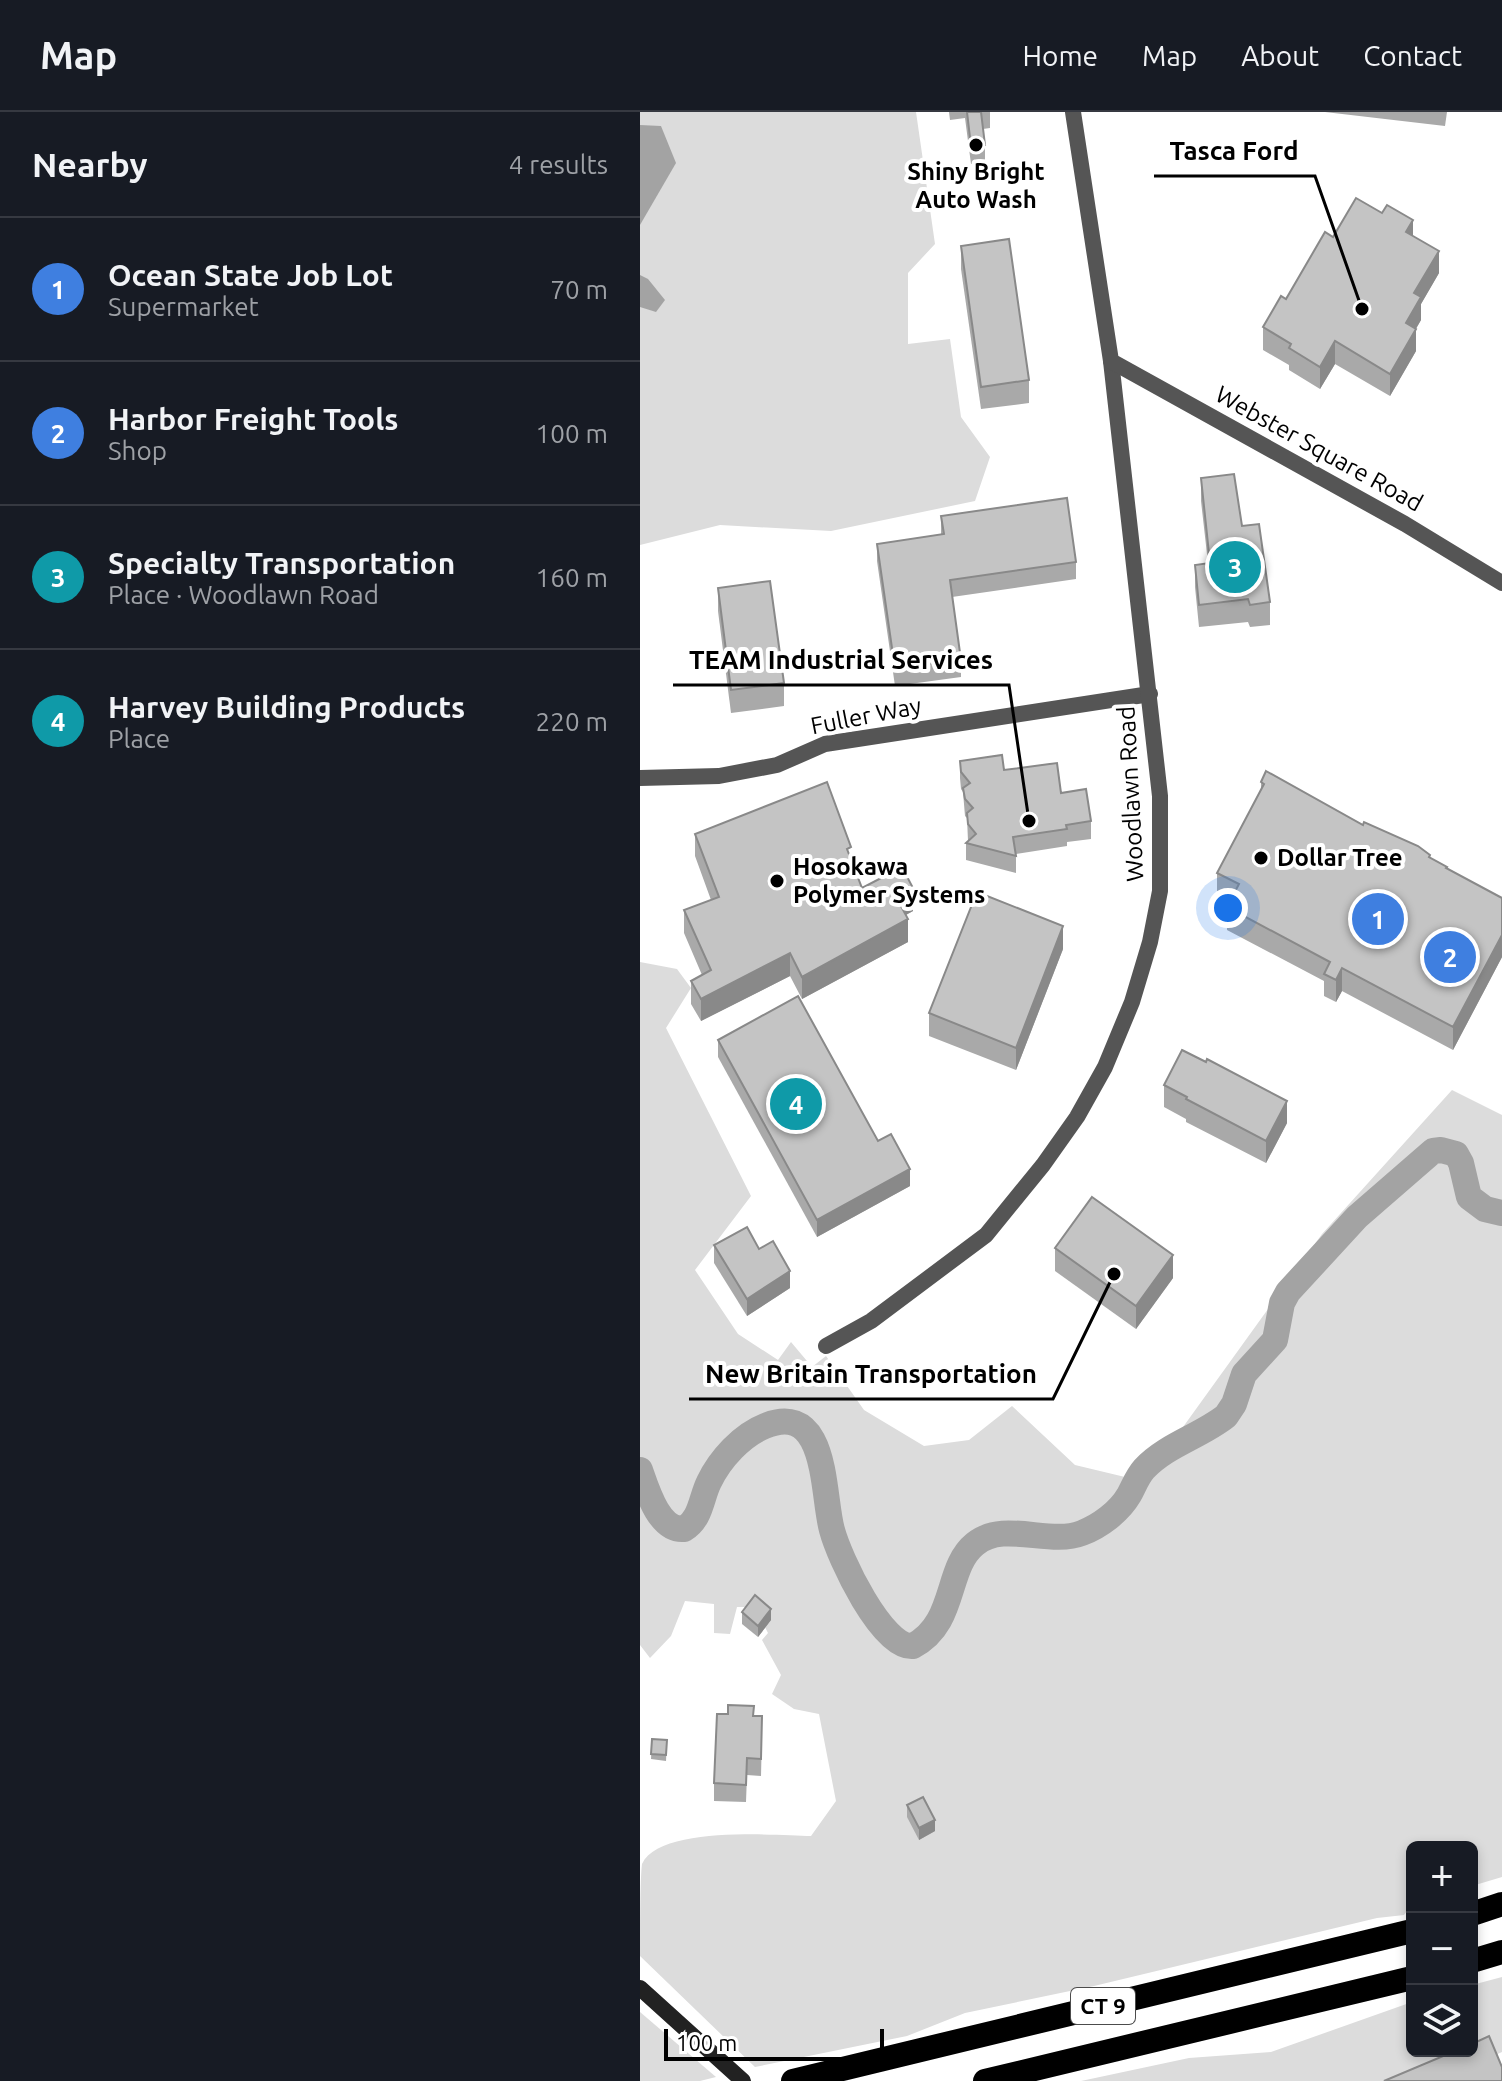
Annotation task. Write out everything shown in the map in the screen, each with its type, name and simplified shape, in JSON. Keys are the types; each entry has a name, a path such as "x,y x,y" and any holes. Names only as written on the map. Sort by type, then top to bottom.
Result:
{"highway":[{"path":"1475,1913 1502,1904"},
{"name":"CT 9","path":"793,2081 1406,1932"},
{"path":"1478,1959 1502,1952"},
{"name":"CT 9","path":"985,2081 1406,1979"}],"main road":[{"path":"640,1988 738,2077"}],"street":[{"name":"Woodlawn Road","path":"826,1346 871,1321 986,1235 1043,1165 1077,1117 1105,1067 1132,1002 1150,942 1160,891 1160,796 1111,361 1073,112"},
{"name":"Webster Square Road","path":"1111,361 1405,524 1502,583"},
{"name":"Fuller Way","path":"640,778 719,776 777,765 825,744 1150,694"}],"shaded area":[{"path":"640,112 916,112 935,244 908,273 908,344 950,339 961,417 990,457 975,501 831,531 720,525 640,545"},
{"path":"640,125 661,126 676,163 640,225"},
{"path":"640,275 648,279 665,300 656,312 640,307"},
{"path":"640,962 677,969 691,988 666,1028 751,1196 695,1270 738,1334 778,1360 791,1342 812,1367 826,1356 864,1410 924,1446 969,1440 1012,1406 1075,1465 1125,1477 1178,1434 1322,1234 1452,1090 1502,1115 1502,1877 1478,1884 1478,1841 1406,1841 1404,1915 1377,1918 1094,1986 965,2013 907,2036 755,2067 640,1956 642,1864 653,1852 671,1843 693,1838 746,1834 811,1836 836,1801 819,1714 794,1709 772,1694 781,1675 762,1640 768,1633 755,1607 737,1607 730,1634 714,1633 714,1604 685,1601 671,1636 650,1658 640,1645"},
{"path":"1502,1977 1502,2052 1437,2081 1081,2081 1189,2058 1271,2052 1406,2004 1406,2057 1478,2057 1478,1983"},
{"path":"640,2012 716,2077 700,2081 640,2081"}],"building":[{"path":"967,112 981,112 985,145 971,146"},
{"path":"1356,198 1382,213 1387,205 1413,220 1406,232 1439,251 1414,293 1421,297 1406,323 1416,329 1390,374 1335,341 1320,367 1263,327 1281,296 1286,299 1325,232 1333,237"},
{"path":"1009,239 1029,380 981,387 961,246"},
{"path":"1234,474 1242,526 1259,524 1270,602 1250,605 1248,599 1199,605 1195,565 1210,563 1201,478"},
{"path":"1067,498 1076,562 950,580 961,660 895,669 877,544 944,534 941,516"},
{"path":"770,581 784,683 731,690 718,588"},
{"path":"1002,755 1004,770 1057,763 1061,793 1086,789 1091,821 1066,825 1067,829 1013,837 1016,856 966,843 976,834 968,824 967,813 973,808 965,799 963,788 970,783 961,772 960,761"},
{"path":"1266,771 1363,825 1364,822 1418,846 1446,868 1502,898 1502,935 1453,1027 1342,968 1336,980 1324,974 1330,962 1227,907 1239,884 1217,873 1264,784 1261,782"},
{"path":"827,782 851,847 847,849 862,888 902,867 913,888 896,897 908,919 802,977 790,953 701,999 691,981 711,970 684,910 719,897 695,834"},
{"path":"977,892 1063,926 1016,1048 929,1013"},
{"path":"798,996 878,1141 891,1134 910,1169 817,1220 718,1040"},
{"path":"1182,1050 1206,1062 1207,1059 1287,1101 1266,1141 1164,1085"},
{"path":"1092,1197 1173,1255 1136,1306 1055,1248"},
{"path":"747,1227 759,1249 773,1241 790,1271 747,1299 714,1245"},
{"path":"755,1595 771,1609 758,1626 742,1612"},
{"path":"728,1705 754,1706 753,1716 762,1716 761,1759 747,1758 746,1785 714,1783 717,1714 728,1714"},
{"path":"652,1739 667,1740 666,1755 651,1754"},
{"path":"923,1797 935,1820 919,1828 907,1805"},
{"path":"1489,2036 1502,2067 1502,2081 1384,2081 1441,2057 1478,2057 1478,2041"}],"waterway":[{"path":"640,1470 655,1508 668,1523 684,1529 694,1520 714,1473 740,1442 765,1426 786,1422 801,1426 812,1439 819,1456 832,1530 843,1560 864,1599 888,1633 901,1643 913,1646 937,1624 959,1567 975,1544 999,1534 1055,1537 1089,1530 1120,1507 1142,1472 1153,1461 1226,1416 1234,1404 1244,1374 1275,1340 1282,1303 1288,1292 1357,1217 1433,1151 1456,1154 1469,1197 1485,1209 1502,1213"}],"place":[{"name":"Shiny Bright Auto Wash","path":"976,145"},
{"name":"Tasca Ford","path":"1362,309"},
{"name":"Specialty Transportation","path":"1235,567"},
{"name":"TEAM Industrial Services","path":"1029,821"},
{"name":"Dollar Tree","path":"1261,858"},
{"name":"Hosokawa Polymer Systems","path":"777,881"},
{"name":"Ocean State Job Lot","path":"1378,919"},
{"name":"Harbor Freight Tools","path":"1450,957"},
{"name":"Harvey Building Products","path":"796,1104"},
{"name":"New Britain Transportation","path":"1114,1274"}]}
